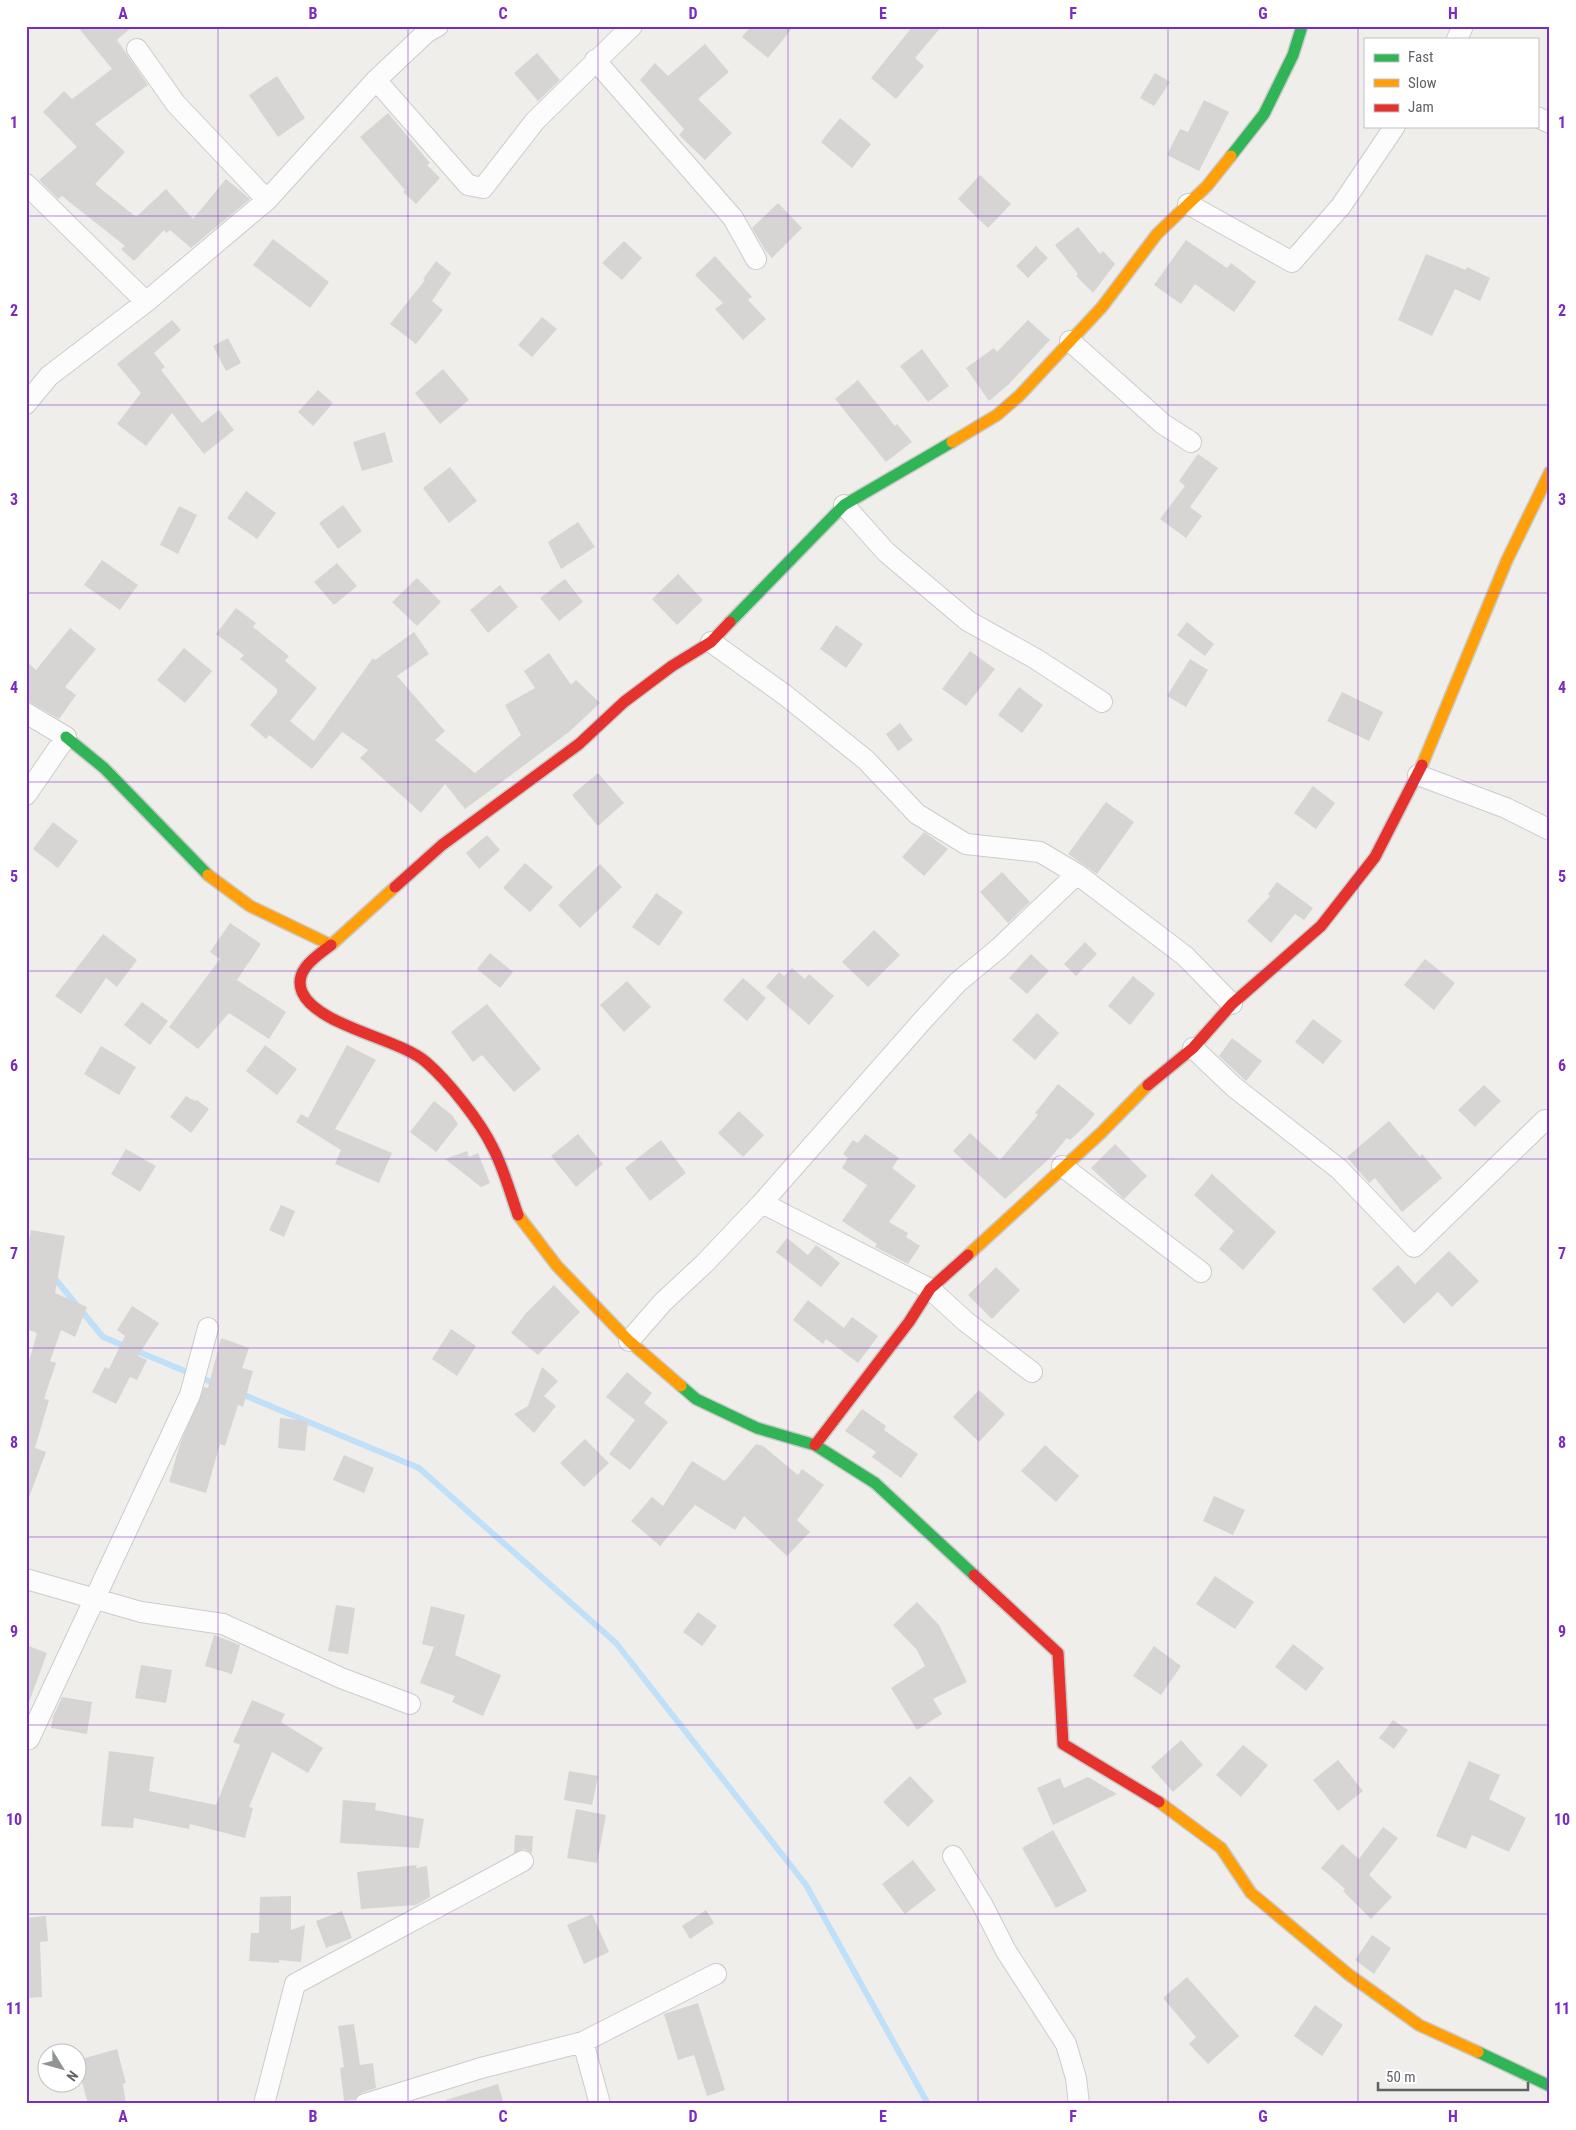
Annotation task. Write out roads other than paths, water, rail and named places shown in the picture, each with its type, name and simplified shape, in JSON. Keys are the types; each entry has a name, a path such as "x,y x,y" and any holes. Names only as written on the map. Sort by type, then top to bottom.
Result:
{"street":[{"path":"26,404 49,376 146,302 267,200 376,80 428,32 438,26"},
{"path":"376,80 468,185 482,188 535,121 595,60 632,26"},
{"path":"1302,26 1293,55 1264,114 1207,186 1157,234 1102,307 1019,396 997,415 844,505 711,642 672,666 624,702 579,744 442,845 331,946 308,962 300,978 302,992 314,1007 353,1030 387,1041 424,1060 451,1086 493,1147 518,1215 557,1266 628,1341 696,1399 757,1428 815,1445 875,1483 1058,1653 1063,1744 1145,1792 1221,1848 1251,1894 1348,1974 1419,2026 1550,2086"},
{"path":"1457,38 1463,26"},
{"path":"137,48 176,104 267,200"},
{"path":"595,60 733,218 756,259"},
{"path":"1538,117 1550,123"},
{"path":"1188,204 1292,262 1341,206 1394,128"},
{"path":"26,184 146,302"},
{"path":"1070,341 1163,424 1191,442"},
{"path":"815,1445 909,1322 930,1289 1062,1166 1101,1133 1137,1094 1193,1048 1232,1004 1321,926 1375,857 1418,775 1507,560 1550,472"},
{"path":"844,505 886,552 968,621 1036,659 1102,702"},
{"path":"711,642 785,695 866,760 917,814 966,844 1040,852 1077,874 1185,956 1232,1004"},
{"path":"26,713 88,751 208,875 241,901 270,919 331,946"},
{"path":"26,795 66,737"},
{"path":"1418,775 1506,808 1550,830"},
{"path":"628,1341 663,1302 704,1264 762,1203 958,982 998,949 1077,874"},
{"path":"1193,1048 1234,1087 1339,1170 1414,1247 1545,1120"},
{"path":"1062,1166 1201,1272"},
{"path":"762,1203 930,1289 965,1321 1032,1372"},
{"path":"28,1739 190,1394 208,1328"},
{"path":"26,1579 141,1612 223,1624 341,1678 410,1704"},
{"path":"953,1856 983,1906 1006,1951 1066,2044 1076,2078 1079,2104"},
{"path":"264,2104 295,1984 523,1861"},
{"path":"364,2104 481,2068 583,2042 716,1974"},
{"path":"583,2042 600,2104"}],"waterway":[{"path":"52,1275 103,1337 216,1384"},
{"path":"239,1393 419,1468 616,1643 806,1885 928,2104"}]}
